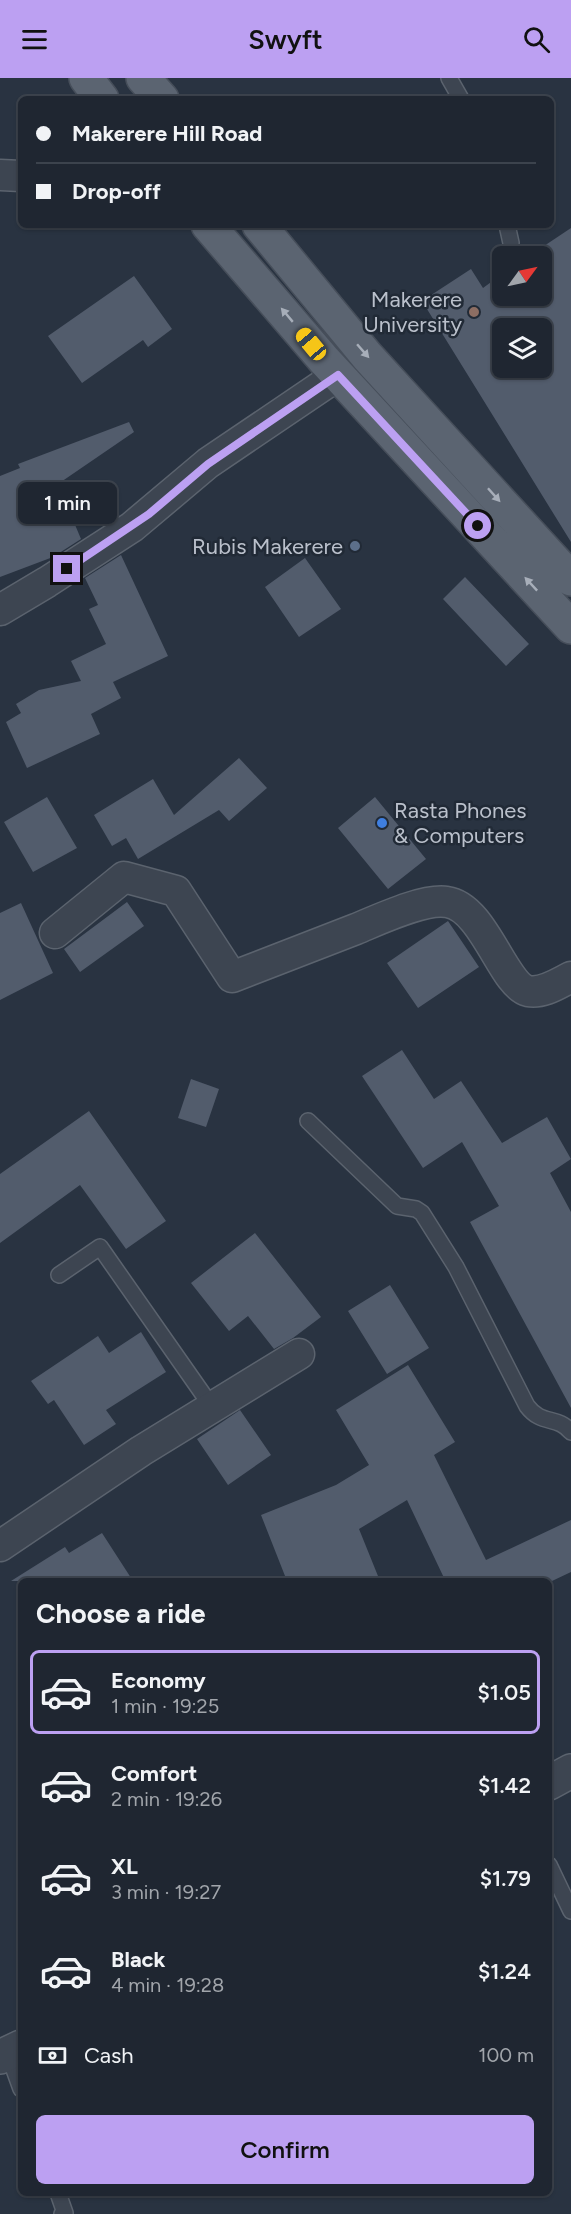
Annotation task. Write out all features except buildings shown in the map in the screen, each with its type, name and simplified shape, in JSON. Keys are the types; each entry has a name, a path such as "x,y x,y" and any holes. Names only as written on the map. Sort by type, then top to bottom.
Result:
{"main road":[{"path":"86,78 100,96"},
{"path":"143,78 159,96"},
{"path":"211,228 338,375 571,627"},
{"path":"261,228 367,356 571,579"}],"street":[{"path":"0,175 18,176"},
{"path":"0,610 132,527 208,464 338,375"},
{"path":"55,933 124,877 176,891 232,977 400,912 436,902 449,902 463,908 479,926 516,982 527,991 545,989 571,977"},
{"path":"0,1546 141,1451 299,1354"},
{"path":"552,1781 571,1771"}],"lane":[{"path":"448,78 459,96"},
{"path":"508,228 511,243"},
{"path":"308,1121 397,1206 416,1209 422,1213 456,1267 527,1406 540,1419 564,1424 571,1432"},
{"path":"59,1275 100,1247 212,1407"},
{"path":"552,1871 571,1911"},
{"path":"10,2052 18,2079"},
{"path":"59,2196 65,2213 62,2214"}],"place":[{"name":"Makerere University","path":"474,312"},
{"name":"Rubis Makerere","path":"355,546"},
{"name":"Rasta Phones & Computers","path":"382,823"}],"route":[{"path":"67,569 132,527 208,464 338,375 478,526"}]}
